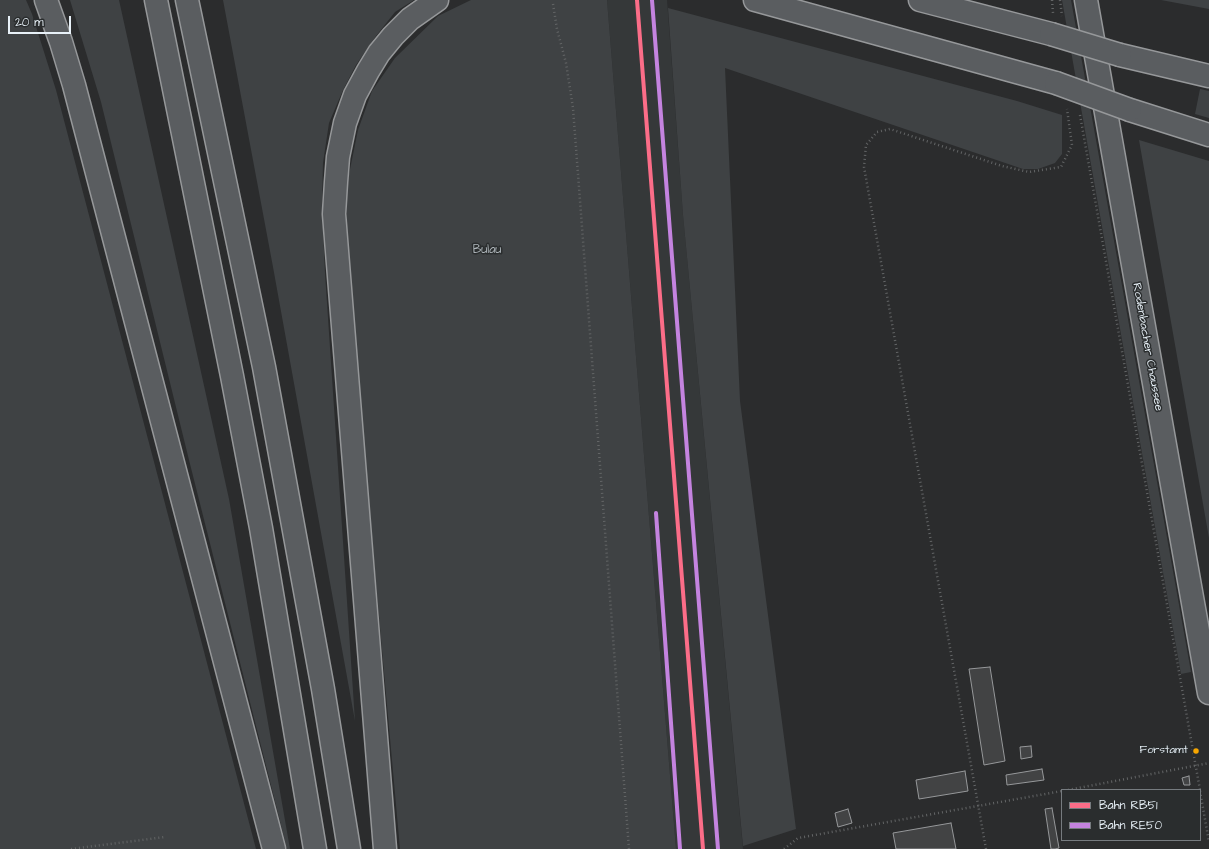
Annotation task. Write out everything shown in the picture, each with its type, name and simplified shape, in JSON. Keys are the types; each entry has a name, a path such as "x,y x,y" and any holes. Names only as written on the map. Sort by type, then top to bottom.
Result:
{"main road":[{"path":"46,0 74,85 274,849"},
{"path":"156,0 231,368 260,521 316,849"},
{"path":"187,0 266,374 319,666 349,849"},
{"path":"385,849 335,230 335,201 338,156 345,123 355,95 379,52 410,19 437,0"},
{"path":"755,0 1056,83 1130,110 1209,135"},
{"path":"920,0 1056,24 1120,55 1209,76"},
{"name":"Rodenbacher Chaussee","path":"1086,0 1209,693"}],"path":[{"path":"1052,0 1056,24"},
{"path":"1056,24 1060,0"},
{"path":"553,4 557,29 566,63 573,108 629,849"},
{"path":"986,849 864,167 864,159 866,145 877,132 890,129 1002,166 1029,172 1061,167 1072,145 1067,107"},
{"path":"1079,110 1200,789"},
{"path":"1073,789 1209,763"},
{"path":"784,849 798,838 1061,791"},
{"path":"1201,797 1209,842"},
{"path":"70,849 165,837"}],"shaded area":[{"path":"607,0 667,0 683,215 743,849 676,849"}],"green space":[{"path":"0,0 26,0 32,14 56,90 256,849 0,849"},
{"path":"70,0 119,0 229,499 290,849 287,849 101,102"},
{"path":"223,0 414,0 395,12 356,65 343,90 329,123 323,163 322,205 325,273 355,721 273,267"},
{"name":"Bulau","path":"471,0 607,0 676,849 400,849 346,250 347,184 358,130 372,91 395,58 438,16"},
{"path":"1062,0 1071,0 1191,672 1181,674"},
{"path":"1161,0 1209,0 1209,9"},
{"path":"668,8 1017,101 1062,115 1062,154 1055,163 1038,169 1023,169 725,68 740,401 796,829 743,846 683,215"},
{"path":"1200,89 1209,91 1209,118 1195,114"},
{"path":"1139,140 1209,161 1209,538"}],"building":[{"path":"990,667 1005,761 984,765 969,669"},
{"path":"1031,746 1032,757 1021,759 1020,747"},
{"path":"1042,769 1044,780 1007,785 1006,775"},
{"path":"965,771 968,791 919,799 916,780"},
{"path":"1189,776 1190,785 1184,785 1182,778"},
{"path":"1052,808 1059,848 1055,849 1051,849 1045,809"},
{"path":"848,809 852,823 838,827 835,813"},
{"path":"951,823 956,849 896,849 893,833"}],"rail line":[{"name":"RB51","path":"637,0 703,849"},
{"name":"RE50","path":"652,0 718,849"},
{"name":"RE50","path":"656,513 680,849"}],"place":[{"name":"Forstamt","path":"1196,751"}]}
